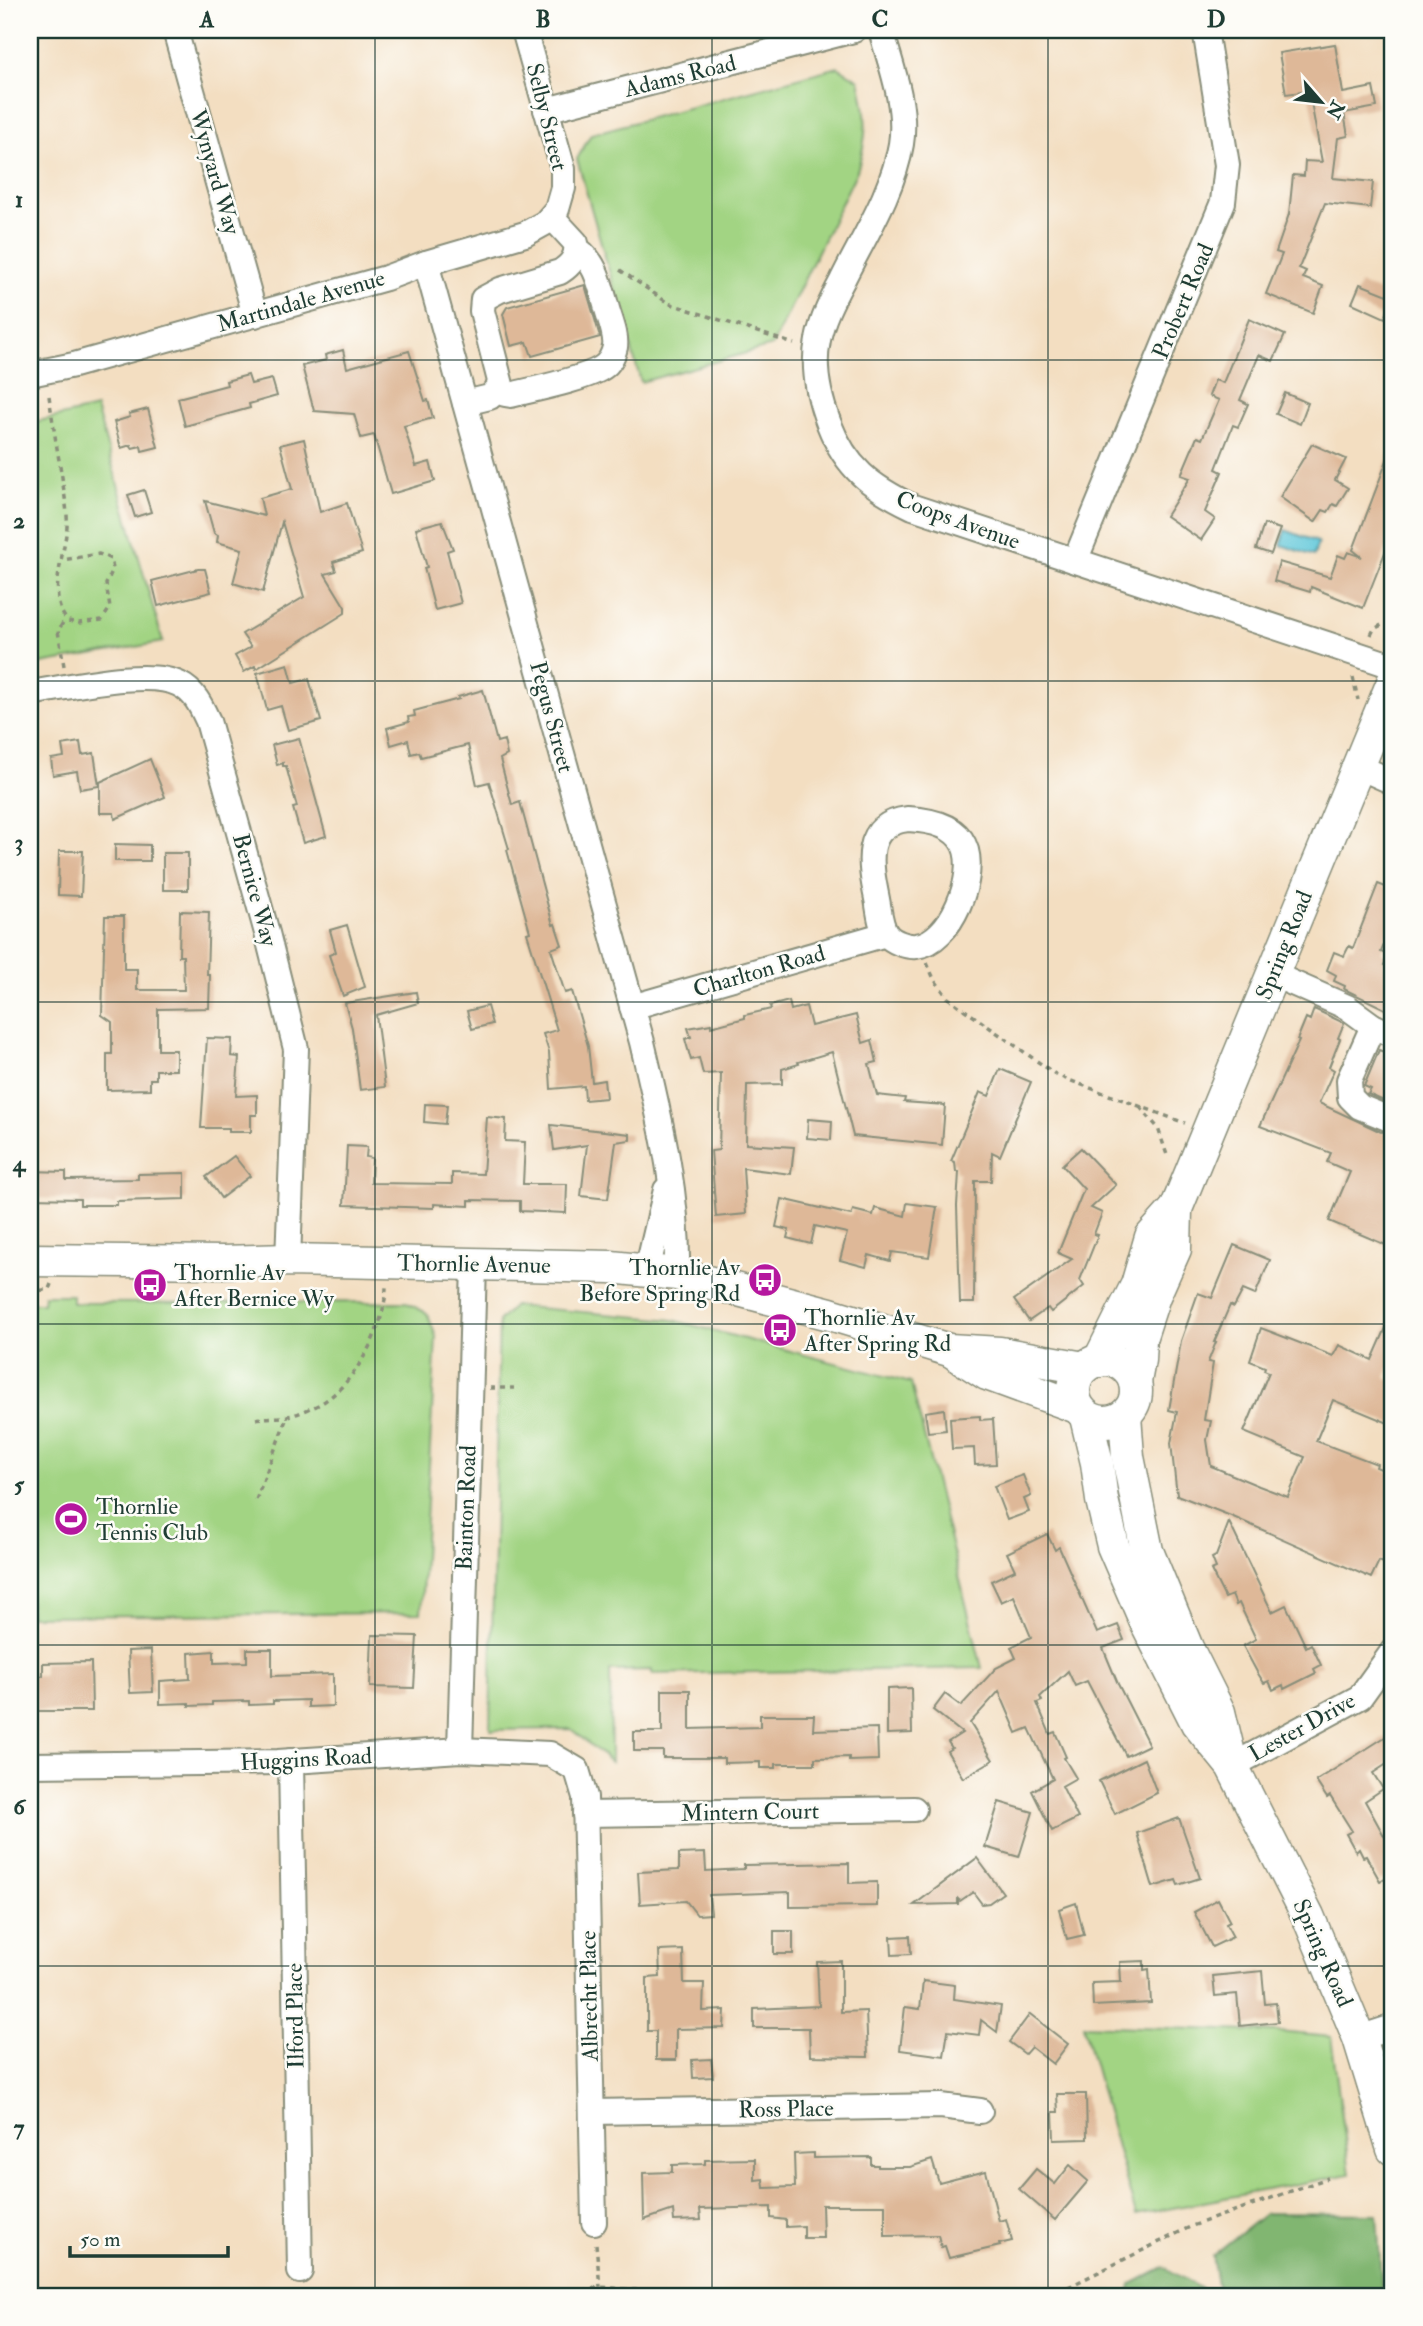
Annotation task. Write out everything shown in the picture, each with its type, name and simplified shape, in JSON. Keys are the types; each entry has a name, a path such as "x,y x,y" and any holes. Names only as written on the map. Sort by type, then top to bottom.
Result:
{"main road":[{"name":"Spring Road","path":"1393,682 1176,1209 1151,1237 1137,1285 1091,1364 1074,1386 1097,1463 1113,1546 1145,1620 1197,1723 1232,1766 1308,1916 1359,2038 1393,2149"},
{"name":"Spring Road","path":"1176,1209 1175,1249 1154,1296 1140,1339 1135,1400 1125,1415 1128,1457 1147,1550 1187,1648 1219,1712 1232,1766"},
{"name":"Thornlie Avenue","path":"30,1260 288,1260 611,1268 662,1273 830,1314 949,1350 1091,1364"},
{"name":"Thornlie Avenue","path":"949,1350 987,1374 1082,1412"},
{"path":"1091,1364 1108,1360 1125,1367 1135,1382"},
{"path":"1082,1412 1106,1423 1125,1415"}],"street":[{"name":"Wynyard Way","path":"175,30 255,315"},
{"name":"Selby Street","path":"524,30 564,176 556,211"},
{"name":"Adams Road","path":"546,110 854,30"},
{"name":"Coops Avenue","path":"881,30 899,97 901,144 889,186 824,318 817,341 818,390 841,452 856,470 878,489 913,507 1393,666"},
{"name":"Probert Road","path":"1075,561 1223,202 1227,165 1205,30"},
{"name":"Martindale Avenue","path":"30,374 74,365 386,278 426,263 525,234 537,229 556,211"},
{"path":"465,404 490,397 499,389 501,380 482,311 484,299 500,290 560,272 572,261 577,249 576,243 556,211"},
{"path":"499,389 511,395 582,375 601,369 612,356 615,349 614,335 597,274 588,259 577,249"},
{"name":"Pegus Street","path":"426,263 632,1007 664,1135 678,1246 662,1273"},
{"name":"Bernice Way","path":"30,693 157,678 177,683 193,694 208,721 264,921 296,1049 288,1260"},
{"path":"1357,766 1393,782"},
{"path":"899,820 922,820 941,826 959,837 964,844 967,863 965,885 946,927 933,940 919,946 909,946 886,934 871,864 874,842 884,828 899,820"},
{"name":"Charlton Road","path":"632,1007 886,934"},
{"path":"1272,974 1347,1007 1383,1031 1349,1080 1350,1097 1360,1107 1387,1118"},
{"name":"Bainton Road","path":"460,1750 474,1265"},
{"name":"Lester Drive","path":"1232,1766 1360,1697 1393,1651"},
{"name":"Huggins Road","path":"30,1765 291,1761 460,1750 550,1754 577,1770"},
{"name":"Ilford Place","path":"291,1761 299,2271"},
{"name":"Albrecht Place","path":"577,1770 585,1797 594,2222"},
{"name":"Mintern Court","path":"585,1814 914,1808"},
{"path":"1359,2038 1387,2029 1393,2043"},
{"name":"Ross Place","path":"592,2112 941,2106 980,2110"}],"path":[{"path":"616,273 620,270 668,303 802,347"},
{"path":"49,396 67,514 57,590 65,619 79,624 97,622 107,615 110,602 106,584 113,566 108,557 99,554 63,559"},
{"path":"64,666 58,631 65,619"},
{"path":"919,946 934,979 948,998 1058,1076 1187,1124"},
{"path":"1140,1107 1158,1128 1171,1163"},
{"path":"256,1419 276,1415 287,1417 316,1406 329,1397 355,1370 365,1357 378,1322 386,1299 386,1281"},
{"path":"485,1388 514,1388"},
{"path":"256,1500 287,1417"},
{"path":"1050,2296 1192,2226 1328,2178"},
{"path":"594,2222 600,2287"},
{"path":"552,2296 600,2287 707,2296"}],"green space":[{"path":"838,67 859,80 866,126 861,159 772,346 641,382 577,159 591,134"},
{"path":"96,408 163,642 30,666 30,423"},
{"path":"44,1295 72,1295 72,1303 405,1302 427,1313 436,1337 421,1613 30,1616 30,1303 43,1303"},
{"path":"514,1306 673,1320 911,1383 982,1668 652,1674 652,1670 610,1671 611,1762 571,1729 490,1730 499,1321"},
{"path":"1083,2025 1278,2032 1331,2037 1350,2174 1136,2215"},
{"path":"1266,2213 1377,2214 1382,2296 1219,2296 1212,2256"},
{"path":"1164,2267 1213,2296 1129,2296 1131,2284"}],"water":[{"path":"1285,530 1318,542 1314,556 1281,545"}],"building":[{"path":"1335,44 1343,93 1373,87 1377,107 1344,113 1348,136 1338,138 1333,178 1373,182 1370,208 1325,203 1299,268 1306,271 1303,278 1323,286 1313,313 1266,294 1282,254 1276,252 1289,214 1293,175 1304,176 1305,161 1322,162 1309,91 1286,94 1279,53"},
{"path":"1360,284 1393,297 1385,318 1352,303"},
{"path":"585,285 600,337 532,356 527,342 511,346 503,314 507,307"},
{"path":"1249,319 1285,335 1273,361 1259,355 1240,400 1248,404 1238,427 1233,425 1216,469 1222,472 1205,512 1215,519 1201,540 1166,516 1190,478 1181,475 1197,437 1202,439 1219,400 1209,396 1215,380 1223,383"},
{"path":"343,350 347,368 409,351 433,418 404,426 416,466 430,462 435,481 391,494 374,435 361,438 354,414 314,411 302,366 326,360 325,355"},
{"path":"248,375 251,384 272,379 277,396 249,404 250,408 185,426 178,398 227,385 226,381"},
{"path":"1285,393 1308,403 1300,424 1276,414"},
{"path":"148,409 158,447 142,451 141,446 121,448 114,422 130,417 129,414"},
{"path":"304,439 320,512 347,503 362,553 333,562 336,571 325,574 345,607 345,613 256,669 255,666 244,672 235,656 251,647 242,634 304,597 282,522 263,592 233,583 242,549 217,542 218,535 214,533 205,501 264,516 260,498 292,489 280,445"},
{"path":"1312,444 1346,459 1335,480 1348,488 1337,506 1333,504 1328,512 1323,510 1315,522 1280,497"},
{"path":"1392,447 1393,532 1363,608 1311,587 1310,592 1274,581 1279,562 1330,577 1338,555 1345,558 1348,552 1362,557 1353,550"},
{"path":"144,490 151,512 135,517 128,495"},
{"path":"442,521 453,549 447,551 461,603 435,610 416,528"},
{"path":"1264,524 1280,529 1271,554 1256,549"},
{"path":"205,569 211,592 158,606 152,581"},
{"path":"288,664 293,683 309,679 321,721 288,730 281,706 267,710 257,673"},
{"path":"483,690 497,742 504,740 507,755 500,759 512,805 520,802 553,925 555,924 562,945 551,949 565,993 572,991 588,1046 592,1082 604,1080 606,1098 585,1100 584,1086 551,1089 549,1052 543,1034 557,1030 527,933 530,932 489,782 477,785 468,745 421,757 419,752 411,754 408,740 391,745 387,728 409,722 408,717 415,716 414,711"},
{"path":"299,738 326,836 303,843 293,808 297,807 286,766 283,766 283,763 277,765 272,745"},
{"path":"80,742 82,755 94,753 99,786 80,789 77,771 53,775 51,759 64,757 62,745"},
{"path":"150,759 165,797 115,819 114,813 100,813 100,782"},
{"path":"115,844 150,845 150,861 115,861"},
{"path":"59,851 83,851 81,896 58,895"},
{"path":"163,853 188,853 188,890 163,890"},
{"path":"1378,884 1393,890 1393,922 1381,952 1388,955 1384,965 1393,969 1393,1013 1344,989 1345,986 1334,981 1336,975 1327,970 1334,952 1344,956 1349,946 1353,948"},
{"path":"180,911 209,912 209,1008 158,1009 158,1050 176,1050 176,1070 156,1070 156,1079 150,1079 150,1089 107,1090 107,1054 112,1054 112,1022 102,1015 105,916 124,916 124,969 137,969 137,990 184,990 183,956 179,956"},
{"path":"347,925 365,987 343,996 329,955 336,952 330,930"},
{"path":"416,992 418,1003 376,1015 385,1087 360,1090 352,1028 345,1003"},
{"path":"789,1001 791,1010 806,1006 811,1026 856,1015 863,1043 872,1040 877,1062 869,1064 877,1095 905,1098 904,1102 945,1105 942,1145 853,1136 832,1052 798,1062 799,1064 782,1069 782,1084 747,1085 746,1144 794,1147 791,1174 743,1168 746,1214 716,1217 711,1151 719,1150 721,1073 703,1074 699,1058 691,1060 685,1039 691,1037 688,1028 711,1024 711,1027 745,1018 745,1015 771,1009 770,1006"},
{"path":"487,1006 492,1024 472,1029 467,1011"},
{"path":"1314,1009 1344,1023 1329,1067 1334,1070 1319,1103 1381,1132 1393,1131 1393,1248 1329,1221 1350,1172 1327,1162 1331,1153 1260,1126 1299,1041 1297,1040 1306,1018 1310,1020"},
{"path":"207,1038 232,1039 231,1056 239,1057 236,1096 257,1095 257,1115 251,1115 251,1132 229,1132 229,1128 201,1128"},
{"path":"1379,1050 1393,1056 1393,1105 1368,1094 1371,1089 1364,1086"},
{"path":"1000,1069 1031,1082 1000,1156 992,1152 991,1181 975,1181 974,1303 960,1303 957,1206 959,1172 956,1172 955,1162 951,1161 980,1092 989,1096"},
{"path":"425,1104 447,1105 445,1124 424,1122"},
{"path":"487,1117 506,1119 505,1141 525,1142 523,1184 567,1184 566,1213 520,1211 520,1201 469,1200 469,1206 434,1204 434,1208 344,1205 347,1146 367,1147 366,1157 372,1158 371,1183 452,1184 452,1173 483,1174"},
{"path":"808,1119 832,1121 831,1140 807,1138"},
{"path":"551,1125 630,1134 630,1140 616,1142 608,1199 581,1196 587,1145 554,1150"},
{"path":"1081,1148 1116,1185 1091,1208 1102,1213 1094,1234 1098,1235 1080,1280 1084,1286 1051,1312 1048,1308 1029,1321 1014,1300 1072,1259 1058,1253 1084,1189 1062,1165"},
{"path":"234,1156 250,1176 221,1198 206,1177"},
{"path":"30,1171 66,1172 66,1180 138,1179 138,1174 185,1173 185,1199 117,1201 117,1205 80,1205 80,1199 30,1198"},
{"path":"782,1199 851,1215 853,1210 873,1215 875,1208 905,1216 907,1203 937,1207 929,1257 892,1252 890,1261 869,1255 866,1267 840,1260 847,1233 815,1226 811,1244 787,1238 789,1230 776,1227"},
{"path":"1234,1245 1270,1260 1255,1295 1243,1290 1234,1307 1230,1305 1208,1362 1213,1363 1204,1420 1211,1421 1207,1440 1211,1466 1288,1497 1305,1457 1244,1432 1269,1372 1264,1370 1265,1367 1250,1361 1261,1328 1333,1356 1339,1345 1372,1360 1393,1312 1393,1360 1385,1378 1393,1381 1393,1425 1333,1400 1316,1441 1377,1464 1376,1467 1393,1474 1393,1547 1386,1564 1379,1561 1371,1578 1177,1495 1171,1443 1177,1412 1169,1410 1181,1341 1198,1293 1212,1298"},
{"path":"944,1409 946,1430 928,1432 925,1412"},
{"path":"980,1416 980,1420 993,1419 996,1464 975,1465 974,1448 952,1449 950,1418"},
{"path":"1023,1475 1031,1496 1024,1499 1029,1512 1007,1520 994,1486"},
{"path":"1229,1522 1272,1612 1286,1605 1306,1647 1311,1644 1321,1665 1314,1669 1316,1673 1284,1689 1283,1685 1273,1690 1269,1681 1264,1683 1257,1672 1243,1646 1256,1639 1239,1603 1236,1605 1232,1595 1225,1598 1211,1570 1216,1568 1212,1558 1216,1556"},
{"path":"1047,1534 1055,1550 1059,1547 1097,1633 1118,1625 1124,1640 1103,1648 1149,1745 1126,1756 1087,1681 1075,1686 1068,1671 1040,1697 1042,1701 1037,1703 1050,1734 1055,1732 1066,1757 1064,1758 1076,1778 1062,1786 1078,1818 1052,1831 1032,1791 1053,1779 1029,1728 1017,1733 999,1691 970,1723 993,1760 963,1778 947,1751 952,1748 948,1742 962,1733 933,1710 945,1694 961,1706 996,1668 1016,1658 1011,1647 1031,1637 1014,1596 1001,1602 991,1581 1015,1570 1007,1553"},
{"path":"372,1635 417,1636 414,1688 370,1687"},
{"path":"247,1649 272,1649 272,1676 333,1674 333,1706 308,1707 308,1700 249,1705 249,1701 189,1706 189,1703 160,1704 160,1681 190,1679 189,1653 214,1651 214,1663 247,1662"},
{"path":"151,1650 153,1692 130,1693 128,1651"},
{"path":"91,1662 92,1711 30,1711 30,1676 43,1676 43,1663"},
{"path":"911,1688 912,1733 887,1734 887,1689"},
{"path":"662,1690 690,1690 690,1729 760,1727 760,1715 814,1715 813,1730 877,1728 878,1760 815,1758 815,1764 776,1764 776,1768 760,1768 760,1762 724,1763 724,1758 663,1758 663,1751 634,1751 634,1732 662,1732"},
{"path":"1385,1737 1387,1740 1393,1737 1393,1760 1373,1773 1383,1789 1365,1801 1393,1852 1393,1873 1380,1881 1366,1856 1363,1857 1359,1849 1356,1852 1346,1834 1352,1831 1330,1796 1327,1798 1316,1781"},
{"path":"1144,1759 1157,1793 1115,1814 1099,1781"},
{"path":"999,1802 1033,1812 1019,1857 985,1847"},
{"path":"1179,1818 1200,1878 1178,1885 1176,1880 1153,1887 1137,1833"},
{"path":"705,1853 706,1871 744,1869 744,1865 849,1863 849,1883 877,1882 877,1906 790,1907 790,1892 709,1895 711,1914 697,1915 686,1901 640,1904 638,1872 679,1870 679,1854"},
{"path":"977,1858 1003,1893 989,1903 982,1904 973,1892 960,1901 958,1899 958,1904 914,1905"},
{"path":"1218,1899 1230,1922 1226,1924 1233,1937 1212,1947 1194,1912"},
{"path":"1076,1903 1084,1935 1067,1939 1059,1909"},
{"path":"774,1931 793,1931 793,1954 774,1954"},
{"path":"910,1936 911,1954 892,1955 891,1937"},
{"path":"683,1950 684,1983 704,1983 703,2011 725,2010 724,2028 676,2029 676,2060 656,2060 656,2031 647,2031 647,1978 660,1977 659,1951"},
{"path":"841,1961 841,2012 866,2011 868,2057 810,2056 809,2028 754,2028 754,2009 819,2006 817,1962"},
{"path":"1144,1961 1144,1970 1149,1969 1151,2003 1093,2006 1092,1983 1121,1982 1120,1962"},
{"path":"1262,1971 1265,2004 1276,2003 1278,2022 1240,2026 1237,1994 1215,1996 1213,1976"},
{"path":"923,1981 955,1985 954,1999 1001,2006 997,2032 981,2020 979,2035 948,2031 944,2056 900,2050 905,2007 920,2009"},
{"path":"1030,2014 1068,2044 1053,2064 1031,2047 1025,2054 1009,2042"},
{"path":"711,2059 713,2077 693,2078 692,2060"},
{"path":"1057,2094 1086,2094 1087,2139 1054,2140 1053,2112 1058,2112"},
{"path":"814,2153 814,2158 871,2157 871,2165 878,2167 910,2167 932,2160 939,2183 986,2171 999,2221 1006,2219 1012,2241 949,2258 945,2246 941,2247 938,2235 885,2236 885,2205 822,2205 823,2238 804,2238 804,2226 786,2227 786,2220 771,2218 771,2207 700,2209 701,2220 674,2221 673,2210 644,2220 643,2173 672,2172 672,2165 705,2164 705,2160 755,2159 755,2180 763,2179 764,2188 795,2187 794,2154"},
{"path":"1070,2165 1088,2181 1055,2220 1019,2189 1036,2169 1055,2184"}],"place":[{"name":"Thornlie Av Before Spring Rd","path":"765,1280"},
{"name":"Thornlie Av After Bernice Wy","path":"150,1285"},
{"name":"Thornlie Av After Spring Rd","path":"780,1330"},
{"name":"Thornlie Tennis Club","path":"71,1519"}]}
